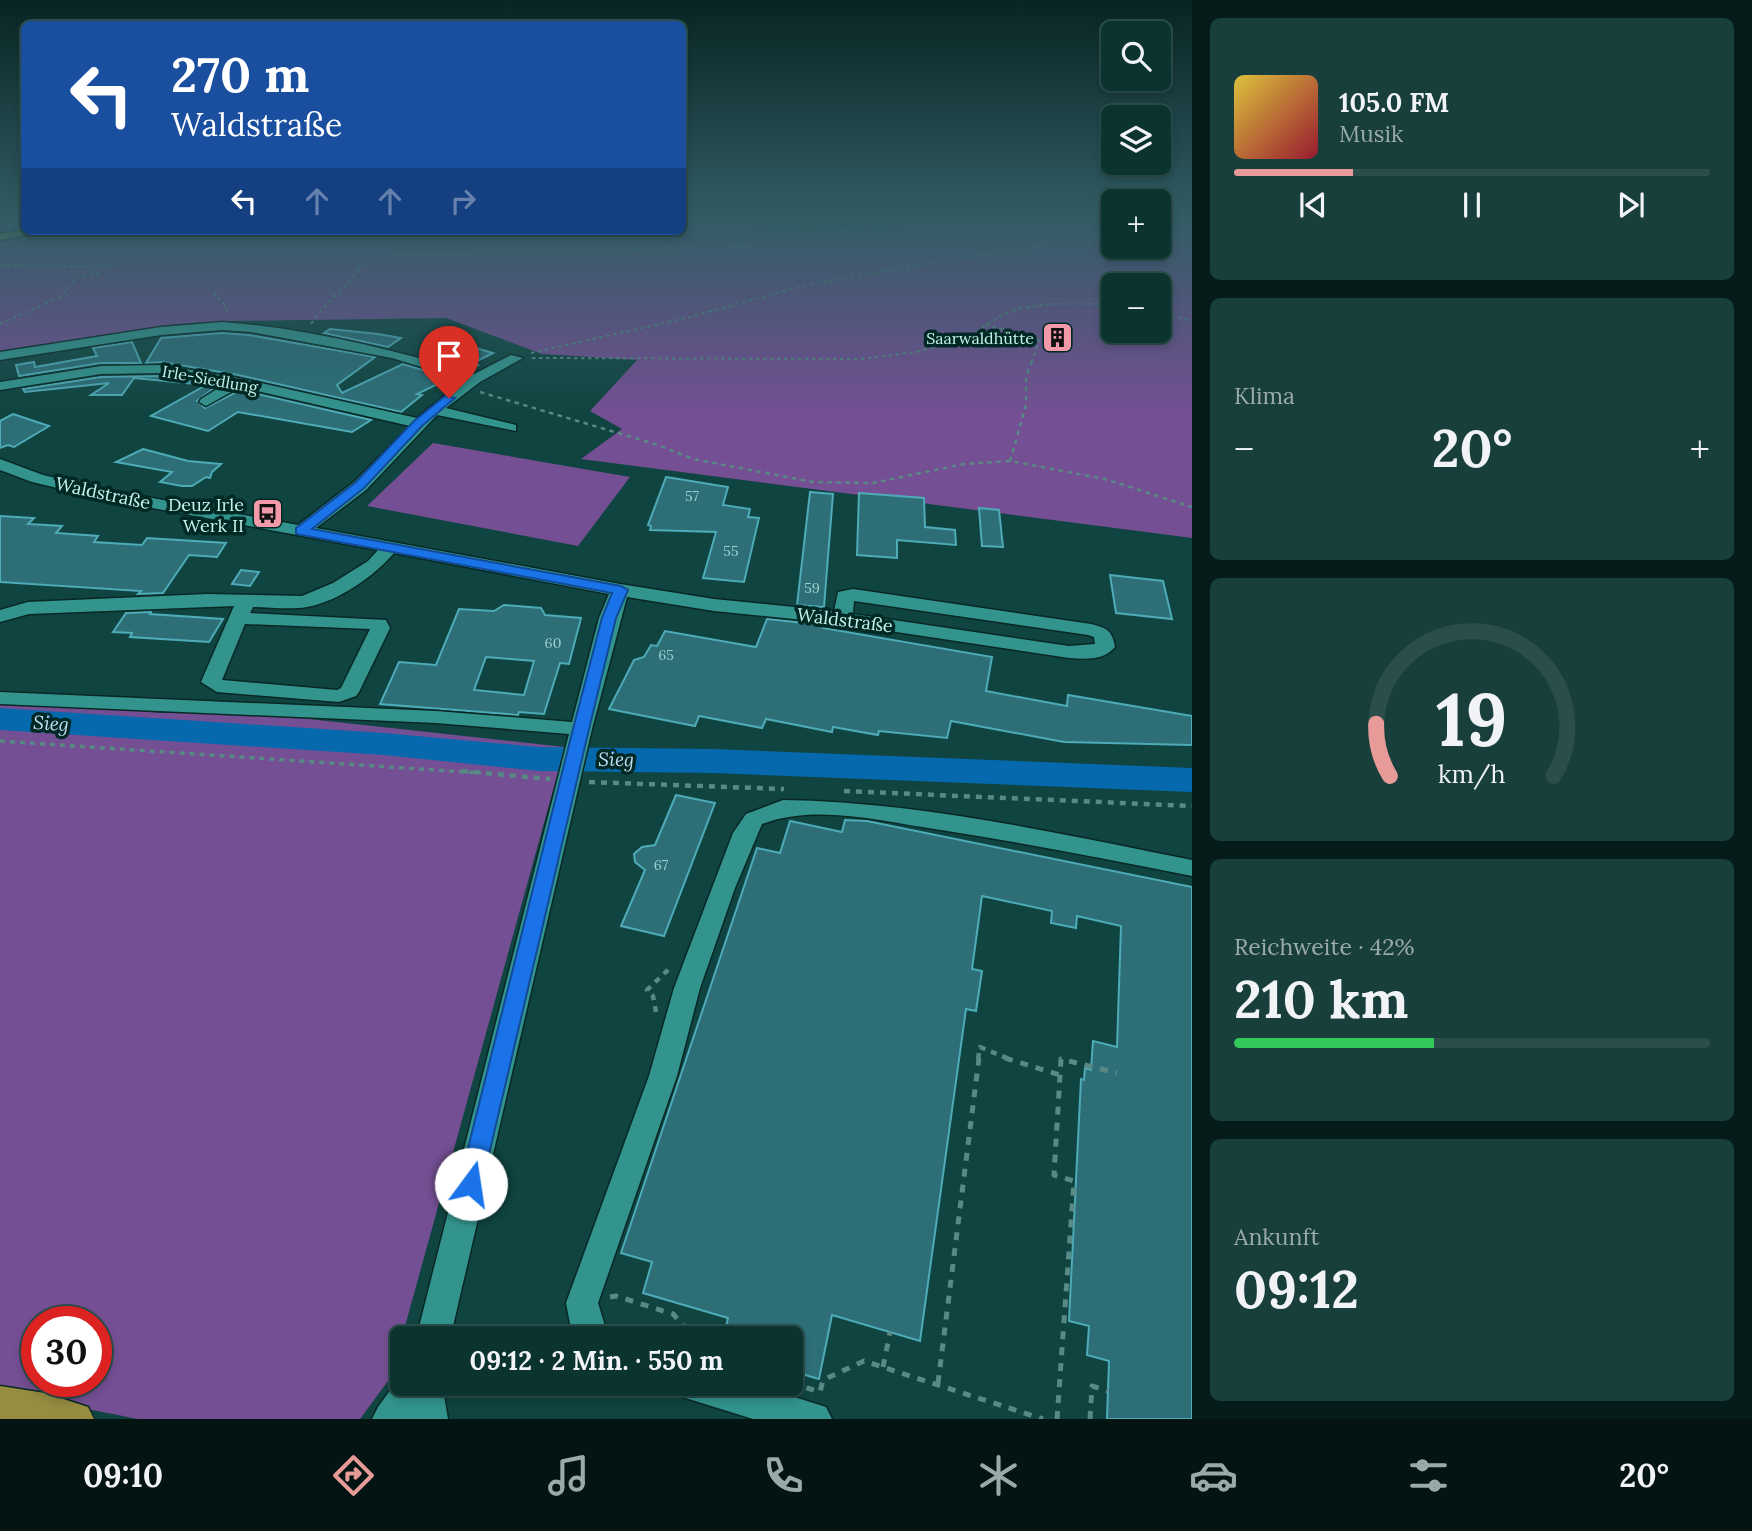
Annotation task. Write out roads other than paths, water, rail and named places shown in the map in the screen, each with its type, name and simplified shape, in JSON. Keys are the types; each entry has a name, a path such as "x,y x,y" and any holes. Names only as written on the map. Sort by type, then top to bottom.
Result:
{"main road":[{"path":"0,1403 45,1409 76,1419"}],"street":[{"path":"0,356 161,331 251,328 394,354 470,383"},
{"path":"301,531 360,486 418,423 434,410 470,383 516,358"},
{"name":"Irle-Siedlung","path":"0,386 101,370 162,369 238,382 418,423"},
{"path":"205,402 238,382"},
{"path":"434,410 512,428"},
{"name":"Waldstraße","path":"0,464 38,479 104,494 621,590 714,605 843,618 1069,652 1093,653 1105,647 1102,634 853,595 845,596 843,618"},
{"path":"0,616 28,608 242,609 305,602 340,587 374,565 391,546"},
{"path":"436,1326 569,777 609,618 621,590"},
{"path":"242,609 379,624 380,628 354,689 339,696 217,686 211,682 242,609"},
{"path":"0,698 162,709 246,708 579,739"},
{"path":"586,1326 582,1303 663,1076 687,988 723,888 745,833 754,819 783,808 851,809 1054,840 1192,868"},
{"path":"733,1396 814,1419"},
{"path":"390,1419 427,1403"}],"waterway":[{"name":"Sieg","path":"0,719 384,744 539,759 713,761 1192,780"}],"place":[{"name":"Saarwaldhütte","path":"1057,338"},
{"name":"Deuz Irle Werk II","path":"267,514"}]}
